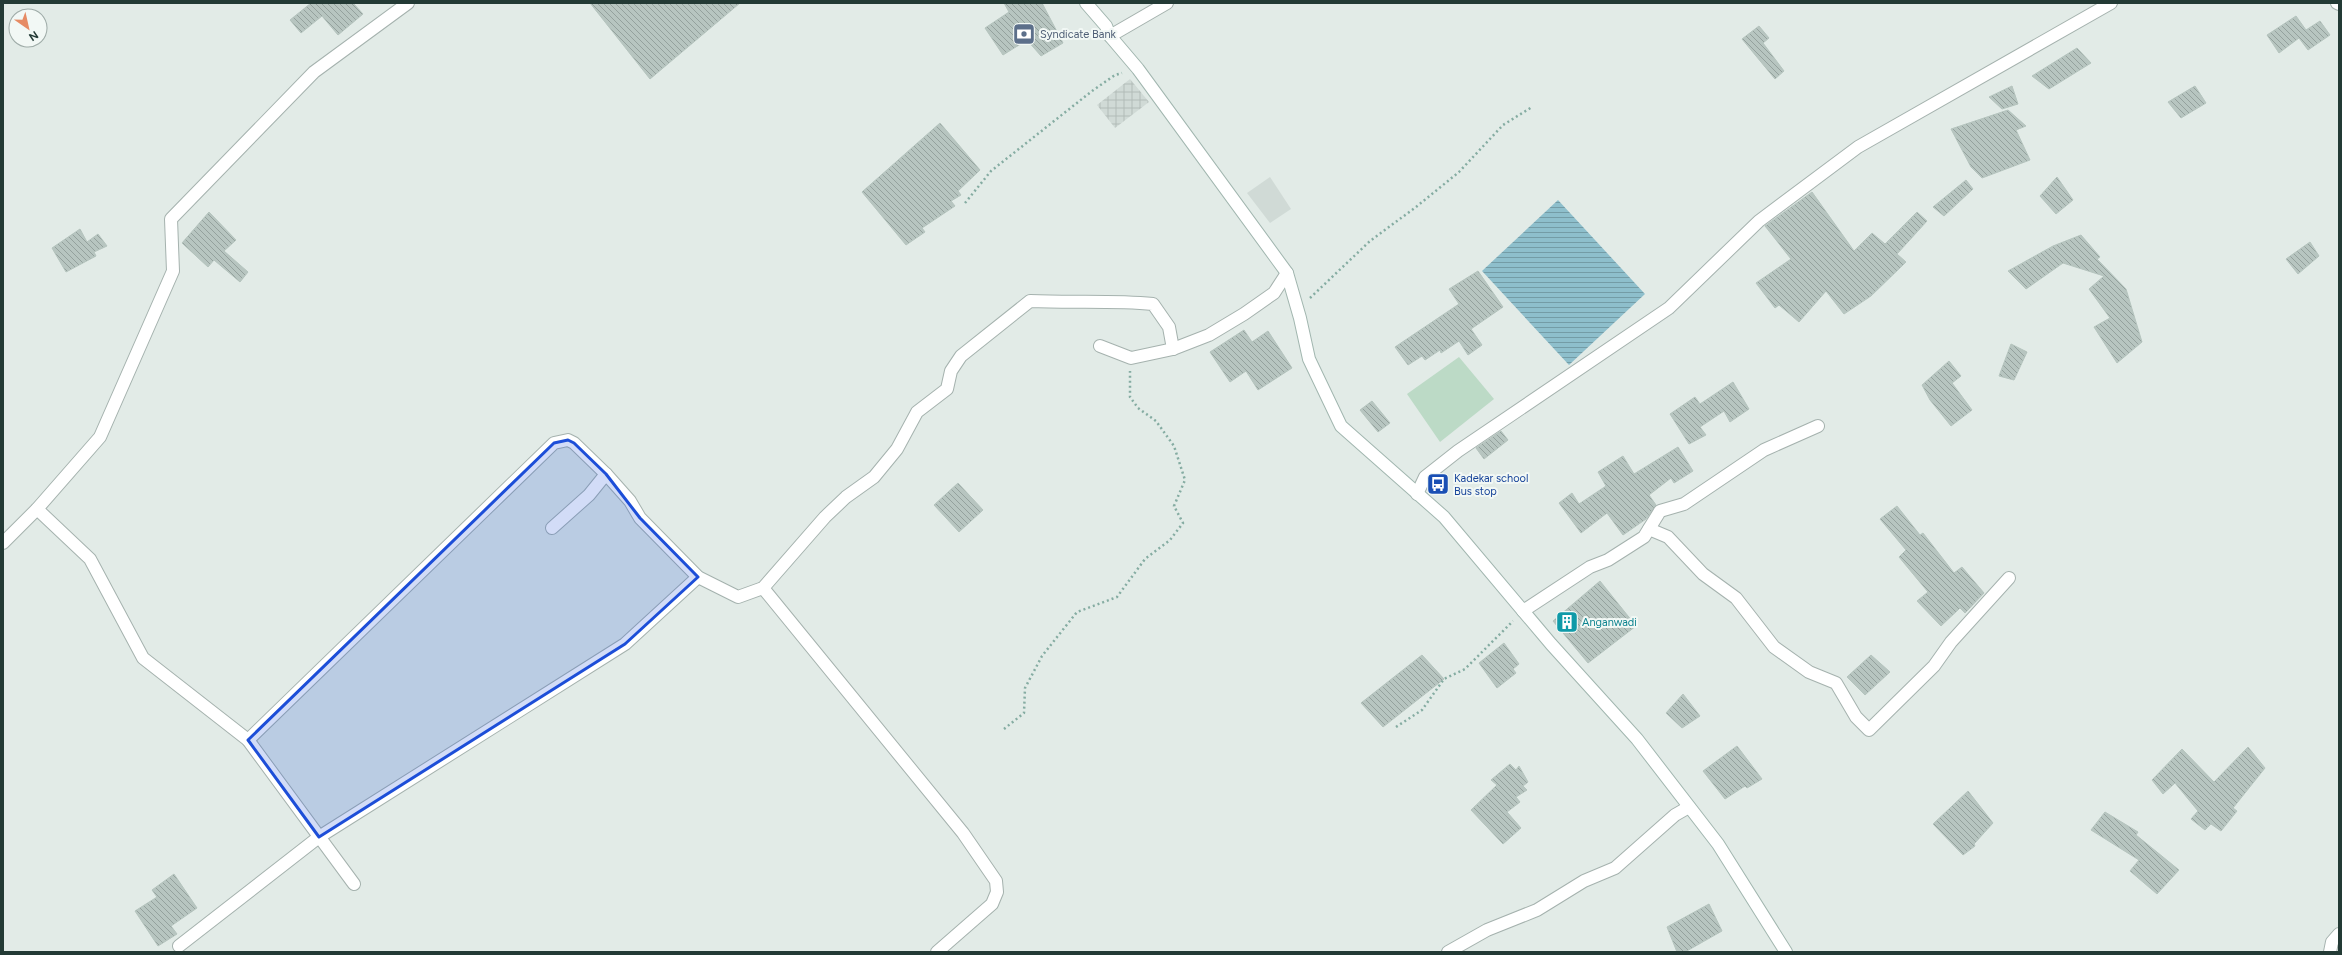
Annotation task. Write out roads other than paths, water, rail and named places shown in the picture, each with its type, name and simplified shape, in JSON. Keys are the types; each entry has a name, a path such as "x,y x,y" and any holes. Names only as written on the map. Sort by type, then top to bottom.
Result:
{"street":[{"path":"3,542 37,509 100,437 173,271 171,219 314,72 408,3"},
{"path":"1086,3 1106,26 1110,36 1138,69 1287,273 1300,318 1309,359 1340,426 1444,517 1523,611 1637,739 1718,844 1786,952"},
{"path":"1110,36 1167,3"},
{"path":"1417,494 1425,477 1458,451 1669,308 1759,220 1858,147 2111,3"},
{"path":"1100,346 1131,358 1173,349 1209,335 1274,294 1287,273"},
{"path":"248,740 554,443 568,440 574,443 606,474 630,501 640,518 698,577 738,597 763,588 825,517 878,472 897,449 917,412 947,389 951,371 961,356 1030,301 1072,303 1116,300 1153,304 1169,326 1173,349"},
{"path":"1523,611 1590,567 1608,560 1644,537 1660,511 1684,504 1764,450 1818,426"},
{"path":"552,528 589,495 606,474"},
{"path":"37,509 90,559 143,658 248,740 354,884"},
{"path":"1649,529 1668,537 1703,574 1736,598 1774,647 1809,672 1836,683 1856,717 1869,730 1934,666 1951,642 2008,578"},
{"path":"179,946 319,837 624,644 698,577"},
{"path":"763,588 963,834 996,881 997,892 992,904 938,952"},
{"path":"1448,952 1487,930 1537,910 1584,881 1616,868 1675,815 1689,807"},
{"path":"2330,952 2332,942 2339,934"}],"water":[{"path":"1558,200 1645,294 1569,365 1482,271"}],"place":[{"name":"Syndicate Bank","path":"1024,34"},
{"name":"Kadekar school Bus stop","path":"1438,484"},
{"name":"Anganwadi","path":"1567,622"}]}
